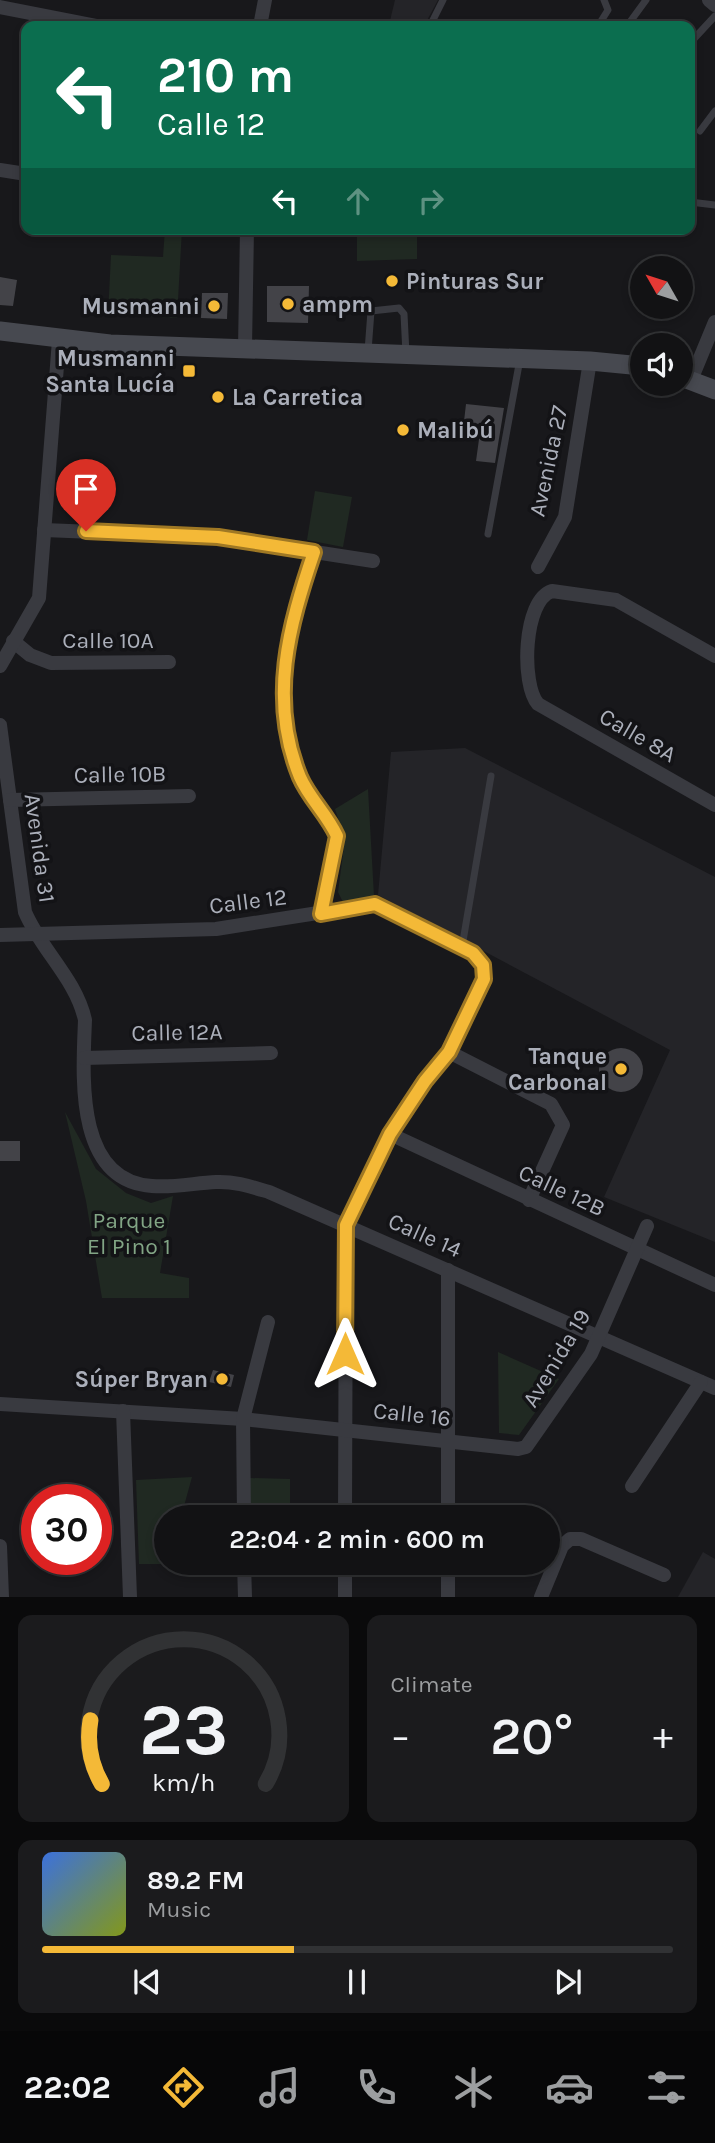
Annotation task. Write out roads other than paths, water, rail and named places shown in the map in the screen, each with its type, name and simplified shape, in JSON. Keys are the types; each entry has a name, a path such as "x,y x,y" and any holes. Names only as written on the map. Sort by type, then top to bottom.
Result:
{"main road":[{"path":"0,331 59,340 590,360 630,365"},
{"path":"693,382 715,390"}],"street":[{"path":"261,21 265,0"},
{"path":"709,0 715,5"},
{"path":"1,8 70,21"},
{"path":"0,170 21,173"},
{"path":"245,348 247,235"},
{"path":"693,365 715,322"},
{"path":"0,666 39,598 59,340"},
{"name":"Avenida 27","path":"538,567 565,517 590,360"},
{"path":"44,530 218,537 373,561"},
{"path":"314,552 291,622 284,666 284,690 293,757 301,779 337,836 321,914"},
{"name":"Calle 8A","path":"714,802 538,704 533,696 526,640 542,598 552,592 616,600 715,656"},
{"name":"Calle 10A","path":"13,641 30,655 51,663 169,662"},
{"name":"Avenida 31","path":"0,725 25,912 34,935 62,972 82,1006 85,1020 87,1118 92,1138 108,1165"},
{"name":"Calle 10B","path":"9,800 189,796"},
{"name":"Calle 12","path":"0,935 216,929 375,904 473,953 483,965 484,979 449,1052"},
{"path":"345,1505 346,1225 390,1134 425,1081 449,1052 551,1104 560,1114 564,1125 529,1200"},
{"name":"Calle 12A","path":"84,1058 271,1053"},
{"name":"Calle 12B","path":"390,1134 715,1285"},
{"name":"Calle 14","path":"108,1165 133,1182 148,1186 218,1182 245,1185 269,1192 708,1385"},
{"name":"Avenida 19","path":"526,1447 598,1338 647,1226"},
{"path":"448,1270 448,1505"},
{"path":"244,1505 243,1419 268,1322"},
{"path":"632,1486 708,1385"},
{"name":"Calle 16","path":"0,1404 243,1419 518,1449 526,1447"},
{"path":"123,1411 130,1597"},
{"path":"541,1597 562,1546 570,1539 582,1539 664,1575"},
{"path":"0,1546 2,1597"},
{"path":"244,1575 245,1597"},
{"path":"345,1575 345,1597"},
{"path":"448,1575 448,1597"}],"lane":[{"path":"432,21 443,0"},
{"path":"601,21 608,10 604,0"},
{"path":"631,21 646,0"},
{"path":"695,38 715,16"},
{"path":"700,131 715,111"},
{"path":"695,203 715,205"},
{"path":"368,353 371,311 399,308 404,314 406,355"},
{"path":"488,534 520,359"},
{"path":"462,947 492,776"}],"place":[{"name":"Pinturas Sur","path":"392,281"},
{"name":"ampm","path":"288,304"},
{"name":"Musmanni","path":"214,306"},
{"name":"Musmanni Santa Lucía","path":"189,371"},
{"name":"La Carretica","path":"218,397"},
{"name":"Malibú","path":"403,430"},
{"name":"Tanque Carbonal","path":"621,1069"},
{"name":"Súper Bryan","path":"222,1379"}],"park label":[{"name":"Parque El Pino 1","path":"129,1233"}]}
